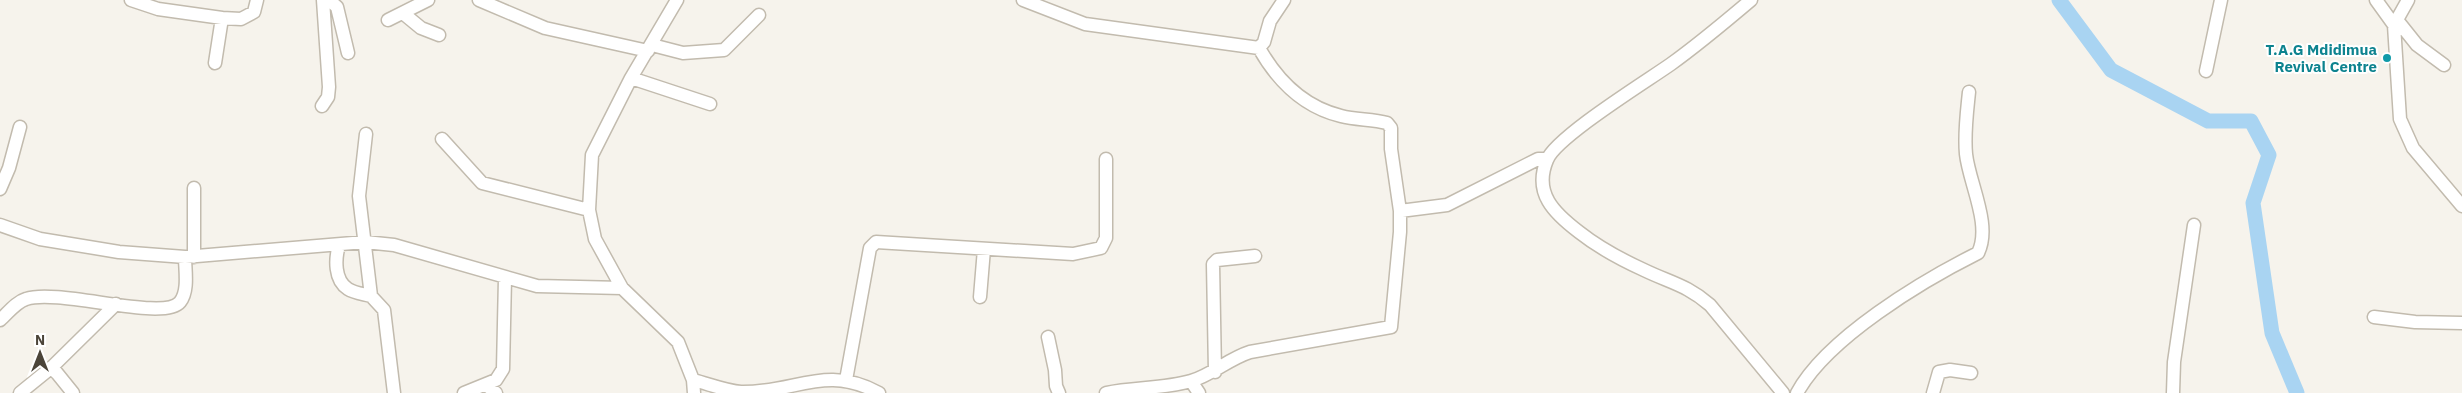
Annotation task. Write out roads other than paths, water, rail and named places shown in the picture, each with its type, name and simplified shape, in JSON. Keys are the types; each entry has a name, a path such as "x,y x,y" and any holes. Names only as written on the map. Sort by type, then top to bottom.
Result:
{"street":[{"path":"131,0 158,9 241,19 254,12 257,0"},
{"path":"322,106 328,96 329,87 324,0"},
{"path":"329,0 337,7 348,53"},
{"path":"388,20 404,14 428,0"},
{"path":"479,0 502,4 545,28 683,53 724,50 759,15"},
{"path":"677,0 631,78 592,155 588,210 595,239 622,288 678,342 694,387 740,392 787,389 826,380 846,380 879,393"},
{"path":"1023,0 1086,24 1259,48 1282,82 1314,105 1341,116 1387,123 1391,128 1391,149 1400,211 1400,232 1391,327 1250,352 1237,356 1215,372 1191,381 1106,393"},
{"path":"1259,48 1264,42 1270,21 1284,0"},
{"path":"1751,0 1672,63 1592,119 1552,151 1547,159 1542,178 1543,195 1556,212 1594,243 1644,270 1684,286 1697,294 1710,305 1783,393"},
{"path":"2206,70 2220,0"},
{"path":"2376,0 2417,45 2444,64"},
{"path":"2408,0 2395,23 2398,106 2404,132 2413,148 2460,200"},
{"path":"404,14 421,28 439,35"},
{"path":"215,63 222,18"},
{"path":"631,78 664,91 710,104"},
{"path":"1796,393 1810,372 1834,348 1930,278 1978,253 1982,239 1979,212 1966,156 1969,92"},
{"path":"0,189 9,168 20,127"},
{"path":"366,134 359,196 371,296"},
{"path":"442,140 482,183 588,210"},
{"path":"846,380 870,248 876,242 1073,254 1101,248 1106,238 1106,159"},
{"path":"1400,211 1447,205 1538,159 1547,159"},
{"path":"0,320 19,302 28,298 49,297 141,308 170,308 180,304 185,295 194,188"},
{"path":"0,225 40,239 119,252 189,257 365,242 394,245 537,286 622,288"},
{"path":"2173,393 2174,362 2194,225"},
{"path":"339,245 337,269 340,280 348,289 371,296 384,310 394,393"},
{"path":"980,297 984,249"},
{"path":"1215,372 1213,264 1218,260 1255,256"},
{"path":"464,393 491,389 502,369 504,278"},
{"path":"20,393 52,367 116,304"},
{"path":"2374,316 2415,322 2462,323"},
{"path":"1048,337 1055,370 1056,386 1059,393"},
{"path":"52,367 73,393"},
{"path":"1933,393 1939,372 1950,370 1971,373"},
{"path":"1191,381 1199,393"}],"waterway":[{"path":"2059,0 2111,70 2208,121 2251,121 2269,155 2253,203 2272,333 2297,393"}],"place":[{"name":"T.A.G Mdidimua Revival Centre","path":"2387,58"}]}
